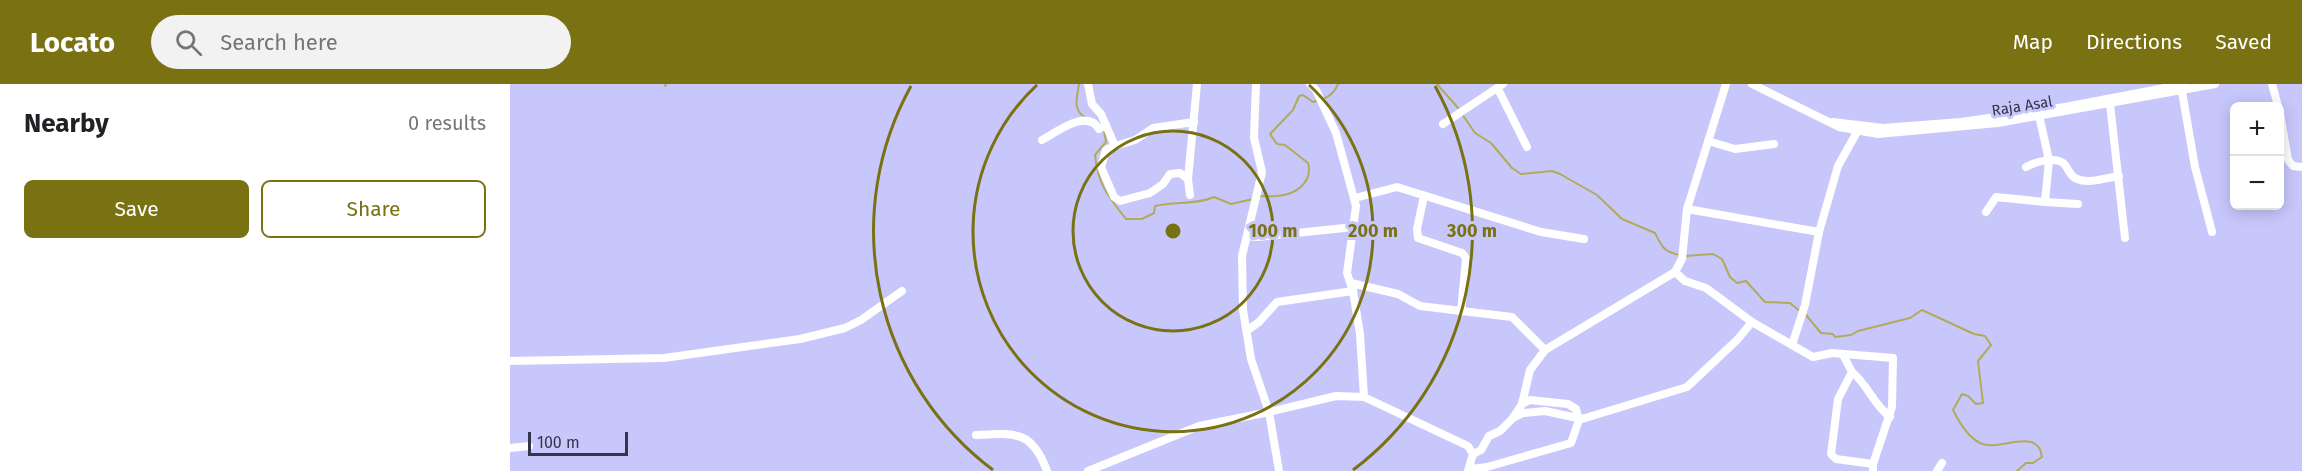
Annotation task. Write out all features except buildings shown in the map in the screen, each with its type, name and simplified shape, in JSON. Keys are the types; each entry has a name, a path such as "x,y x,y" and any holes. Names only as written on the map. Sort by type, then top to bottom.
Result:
{"street":[{"path":"1088,84 1092,104 1101,114 1103,127 1115,146"},
{"path":"1190,195 1188,179 1197,84"},
{"path":"1256,84 1254,138 1262,172 1254,201 1242,271 1243,310 1251,359 1269,412 1279,471"},
{"path":"1473,454 1481,450 1489,436 1500,431 1522,404 1530,370 1545,350 1675,272 1683,255 1688,209 1726,84"},
{"name":"Raja Asal","path":"1752,84 1768,87 1839,127 1878,134 1920,132 2110,104 2182,86"},
{"name":"Raja Asal","path":"1833,122 1877,128 1920,126 2039,114 2182,86 2215,84"},
{"path":"2272,84 2277,102"},
{"path":"2182,86 2193,155 2212,232"},
{"path":"1313,87 1336,133 1355,198 1354,227 1347,273 1352,287 1364,397"},
{"path":"1443,124 1501,87 1527,147"},
{"path":"2110,104 2125,238"},
{"path":"2039,114 2049,160 2045,202"},
{"path":"1042,140 1077,119 1103,127"},
{"path":"1188,179 1180,173 1172,174 1150,193 1120,201 1114,197 1101,167 1106,150 1135,140 1153,128 1194,122"},
{"path":"1792,345 1805,305 1819,232 1838,166 1857,132"},
{"path":"2284,136 2288,160 2293,166 2302,167"},
{"path":"1708,141 1735,149 1774,144"},
{"path":"2026,167 2049,160 2062,161 2072,177 2080,180 2119,176"},
{"path":"1355,198 1397,188 1541,232 1584,239"},
{"path":"1424,196 1417,229 1418,238 1462,253 1466,258 1461,312"},
{"path":"1986,212 1996,197 2078,204"},
{"path":"1688,209 1819,232"},
{"path":"1247,236 1258,237 1354,227"},
{"path":"1675,272 1686,281 1706,288 1752,322 1813,357 1832,353 1893,358 1894,392 1890,417 1873,467 1836,459 1831,454 1838,399 1852,372"},
{"path":"1248,330 1259,322 1277,302 1352,287 1398,294 1420,306 1512,316 1545,350"},
{"path":"510,361 663,358 800,339 844,328 861,320 902,291"},
{"path":"1512,418 1536,411 1579,420 1687,387 1737,340 1752,322"},
{"path":"1843,355 1875,404 1890,417"},
{"path":"1088,471 1199,426 1336,396 1364,397 1468,446 1473,454 1469,470 1570,443 1579,420 1576,410 1568,404 1530,400 1522,404"},
{"path":"976,435 1006,434 1026,438 1042,456 1047,471"},
{"path":"510,448 529,446"}],"waterway":[{"path":"1079,84 1077,107 1086,118"},
{"path":"1258,197 1291,193 1305,182 1309,170 1308,163 1285,145 1277,144 1270,134 1293,110 1299,96 1303,95 1313,102 1317,101 1331,94 1338,84"},
{"path":"1437,84 1459,109"},
{"path":"1462,114 1475,133 1491,143 1512,168 1521,174 1552,171 1560,174 1597,195 1622,219 1655,233 1664,248 1680,255"},
{"path":"1092,119 1101,125"},
{"path":"1104,130 1106,142 1095,155 1096,165 1109,197 1126,219 1142,219 1154,213 1155,206 1200,201 1214,197 1231,204 1253,199"},
{"path":"1685,256 1713,254 1722,259 1730,277 1737,283 1746,281 1765,302 1790,303 1801,312"},
{"path":"1806,315 1821,333 1833,334 1835,337 1851,335 1858,331 1910,318 1922,310 1974,334 1985,336 1991,345 1978,361 1983,403 1976,404 1968,396 1962,394 1953,410 1968,433 1980,443 1997,445 2025,441 2039,448 2042,457 2033,463 2026,463 2017,471"}]}
